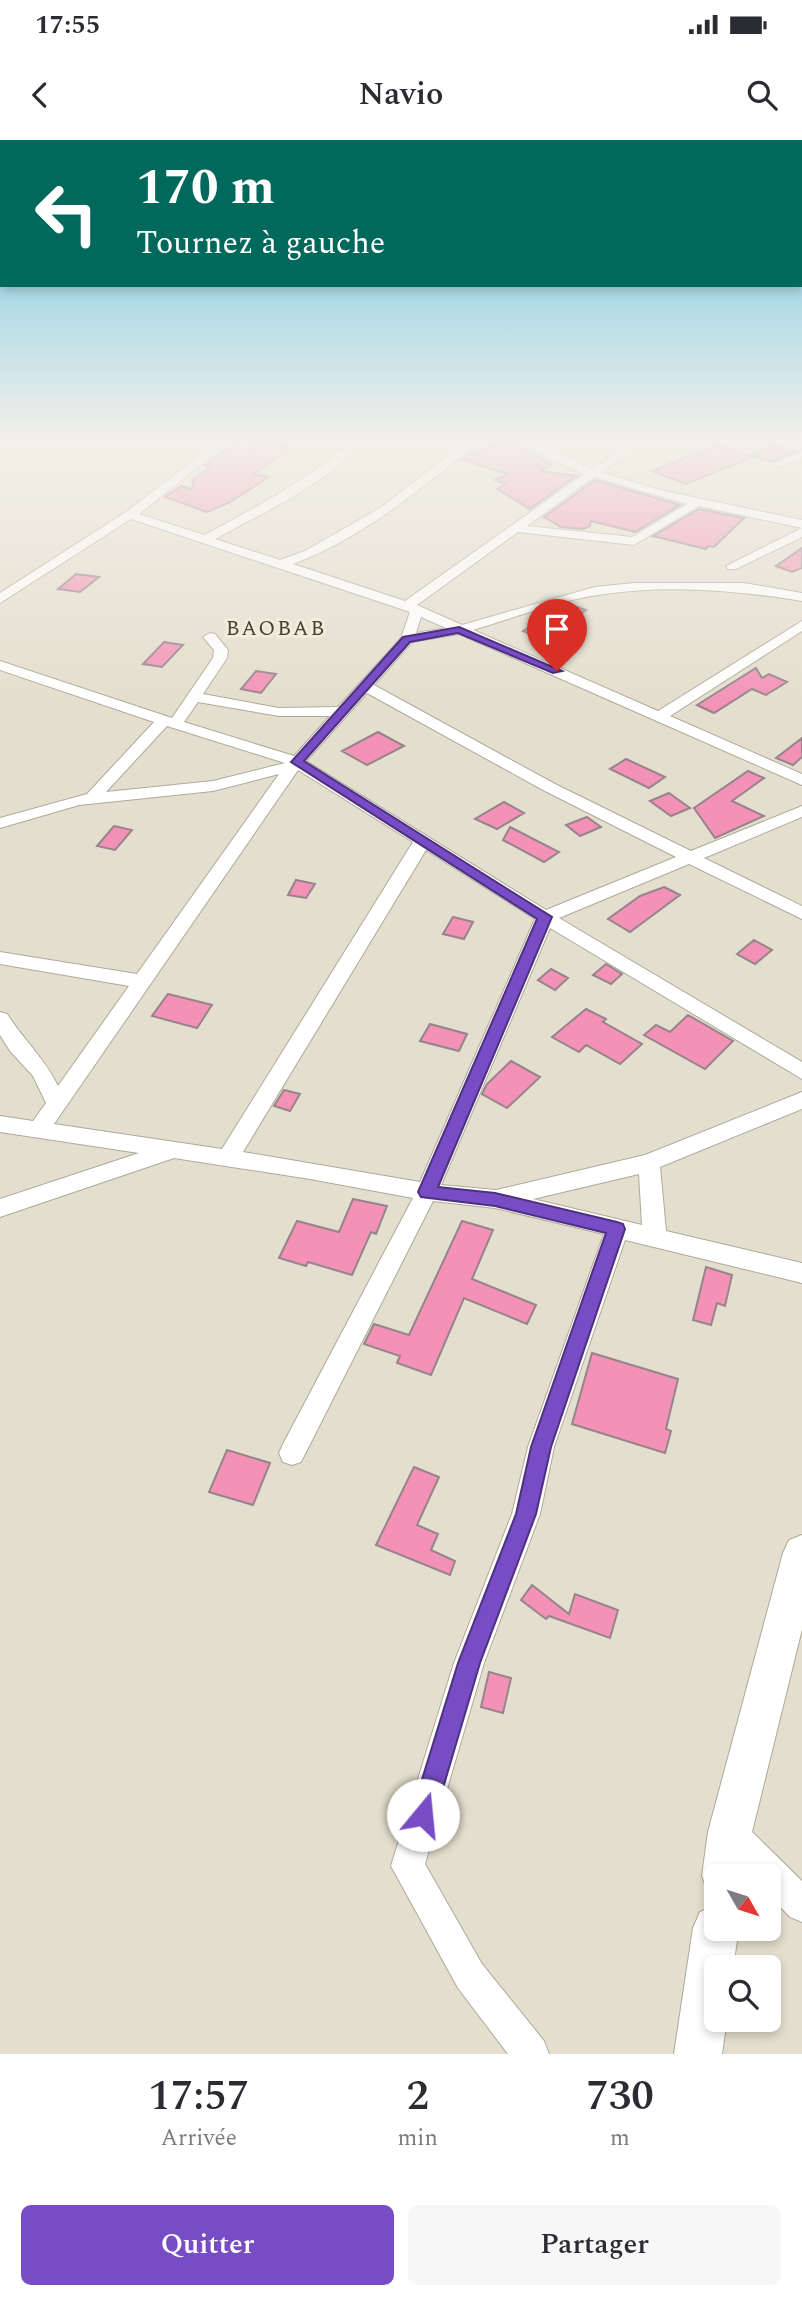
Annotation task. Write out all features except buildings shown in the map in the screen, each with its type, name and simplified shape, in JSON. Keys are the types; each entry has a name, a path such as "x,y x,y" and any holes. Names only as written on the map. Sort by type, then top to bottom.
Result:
{"street":[{"path":"0,599 109,528"},
{"path":"172,528 412,608 800,777"},
{"path":"206,539 226,528"},
{"path":"282,564 309,555 357,528"},
{"path":"39,1129 295,764 407,639 412,608 516,528"},
{"path":"519,528 634,541 655,528"},
{"path":"732,566 802,532"},
{"path":"309,555 310,573"},
{"path":"407,639 459,630 595,590 634,587 744,587 802,597"},
{"path":"660,716 802,625"},
{"path":"92,798 194,697 220,658 221,650 210,637"},
{"path":"0,665 295,764 802,1072"},
{"path":"365,686 549,787 802,913"},
{"path":"194,697 279,712 342,711"},
{"path":"0,823 56,805 92,798 213,786 295,764"},
{"path":"292,1453 427,1192 545,917 802,811"},
{"path":"228,1158 422,842"},
{"path":"0,958 141,981"},
{"path":"0,1019 17,1046 41,1072 57,1103"},
{"path":"495,1199 649,1163 802,1100"},
{"path":"0,1124 228,1158 427,1192 495,1199 802,1273"},
{"path":"0,1208 172,1150"},
{"path":"649,1163 655,1238"},
{"path":"531,2054 470,1976 408,1866 469,1663 526,1514 541,1447 617,1229"},
{"path":"726,1864 730,1832 802,1553"},
{"path":"730,1832 802,1905"},
{"path":"698,2054 714,1941"}],"district":[{"name":"BAOBAB","path":"276,629"}],"route":[{"path":"423,1815 469,1663 526,1514 541,1447 617,1229 495,1199 427,1192 545,917 297,762 407,639 459,630 557,671"}]}
